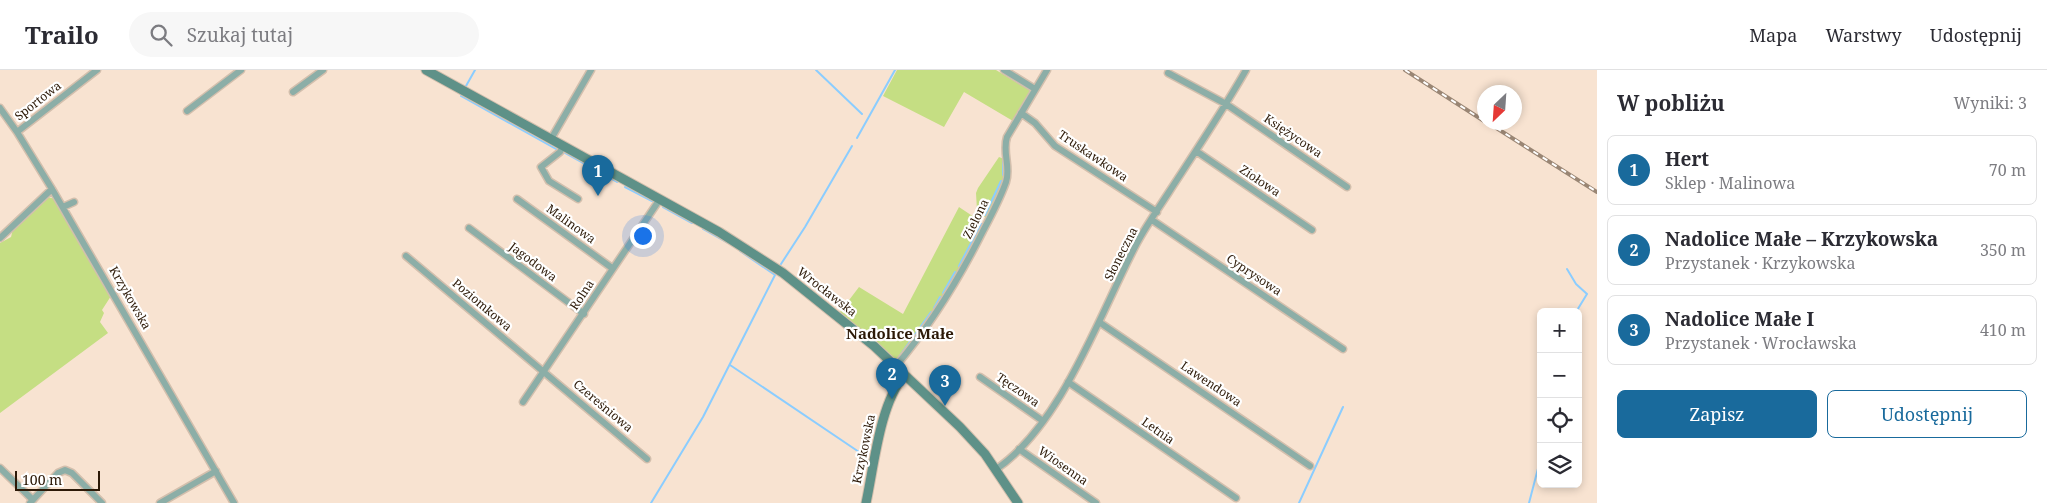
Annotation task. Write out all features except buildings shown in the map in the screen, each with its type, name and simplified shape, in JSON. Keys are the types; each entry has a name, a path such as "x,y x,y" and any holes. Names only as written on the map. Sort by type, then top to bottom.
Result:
{"street":[{"name":"Sportowa","path":"17,132 97,70"},
{"path":"187,111 241,70"},
{"path":"293,92 323,70"},
{"name":"Wrocławska","path":"426,70 725,235 772,265 840,317 972,438 1018,503"},
{"path":"551,139 591,70"},
{"path":"1004,70 1035,89"},
{"name":"Zielona","path":"895,367 941,305 984,230 1007,180 1008,163 1004,144 1047,70"},
{"name":"Słoneczna","path":"1019,449 1043,421 1068,382 1137,243 1246,70"},
{"name":"Księżycowa","path":"1168,72 1226,104 1347,187"},
{"name":"Krzykowska","path":"0,108 63,206 234,503"},
{"name":"Truskawkowa","path":"1021,113 1035,123 1055,146 1156,212"},
{"path":"563,146 560,152 540,167 549,181 578,200"},
{"name":"Ziołowa","path":"1196,151 1312,230"},
{"path":"0,238 52,189"},
{"name":"Rolna","path":"523,402 584,314 657,198"},
{"name":"Malinowa","path":"517,200 612,268"},
{"path":"63,206 74,202"},
{"name":"Cyprysowa","path":"1152,220 1343,349"},
{"name":"Jagodowa","path":"469,228 584,314"},
{"name":"Poziomkowa","path":"406,256 544,371"},
{"name":"Lawendowa","path":"1099,322 1310,466"},
{"name":"Czereśniowa","path":"544,371 647,458"},
{"name":"Krzykowska","path":"866,503 886,409 899,382 904,376"},
{"name":"Tęczowa","path":"980,377 1043,421"},
{"name":"Letnia","path":"1068,382 1236,498"},
{"name":"Wiosenna","path":"996,470 1019,449 1096,503"},
{"path":"0,468 32,502 58,473 64,470 72,473 102,503"},
{"path":"160,503 216,471"}],"green space":[{"path":"897,70 996,70 1031,91 1013,121 964,92 944,127 883,96"},
{"path":"999,157 1004,159 1005,175 986,218 977,210 976,193"},
{"path":"48,197 55,199 111,296 102,310 104,313 100,322 108,333 0,413 0,243 11,237 13,229"},
{"path":"959,207 974,217 982,226 958,272 933,312 901,356 895,360 840,312 859,287 903,314"}],"waterway":[{"path":"466,86 475,70"},
{"path":"816,70 862,114"},
{"path":"857,138 895,70"},
{"path":"461,96 556,149"},
{"path":"781,264 852,146"},
{"path":"565,153 617,182"},
{"path":"1003,160 1003,175"},
{"path":"985,215 1001,181"},
{"path":"625,187 652,201"},
{"path":"663,207 692,223"},
{"path":"959,266 981,224"},
{"path":"703,229 728,243"},
{"path":"651,503 703,417 775,275 740,251"},
{"path":"1567,269 1576,284 1587,294 1578,308"},
{"path":"943,293 955,272"},
{"path":"934,308 940,297"},
{"path":"899,357 931,312"},
{"path":"730,365 865,456"},
{"path":"1299,503 1343,407"},
{"path":"1529,503 1537,472"}],"railway":[{"path":"1405,70 1477,116"},
{"path":"1500,130 1597,192"}],"place":[{"name":"Hert","path":"598,196"},
{"name":"Nadolice Małe – Krzykowska","path":"892,399"},
{"name":"Nadolice Małe I","path":"945,406"}],"district":[{"name":"Nadolice Małe","path":"900,334"}]}
